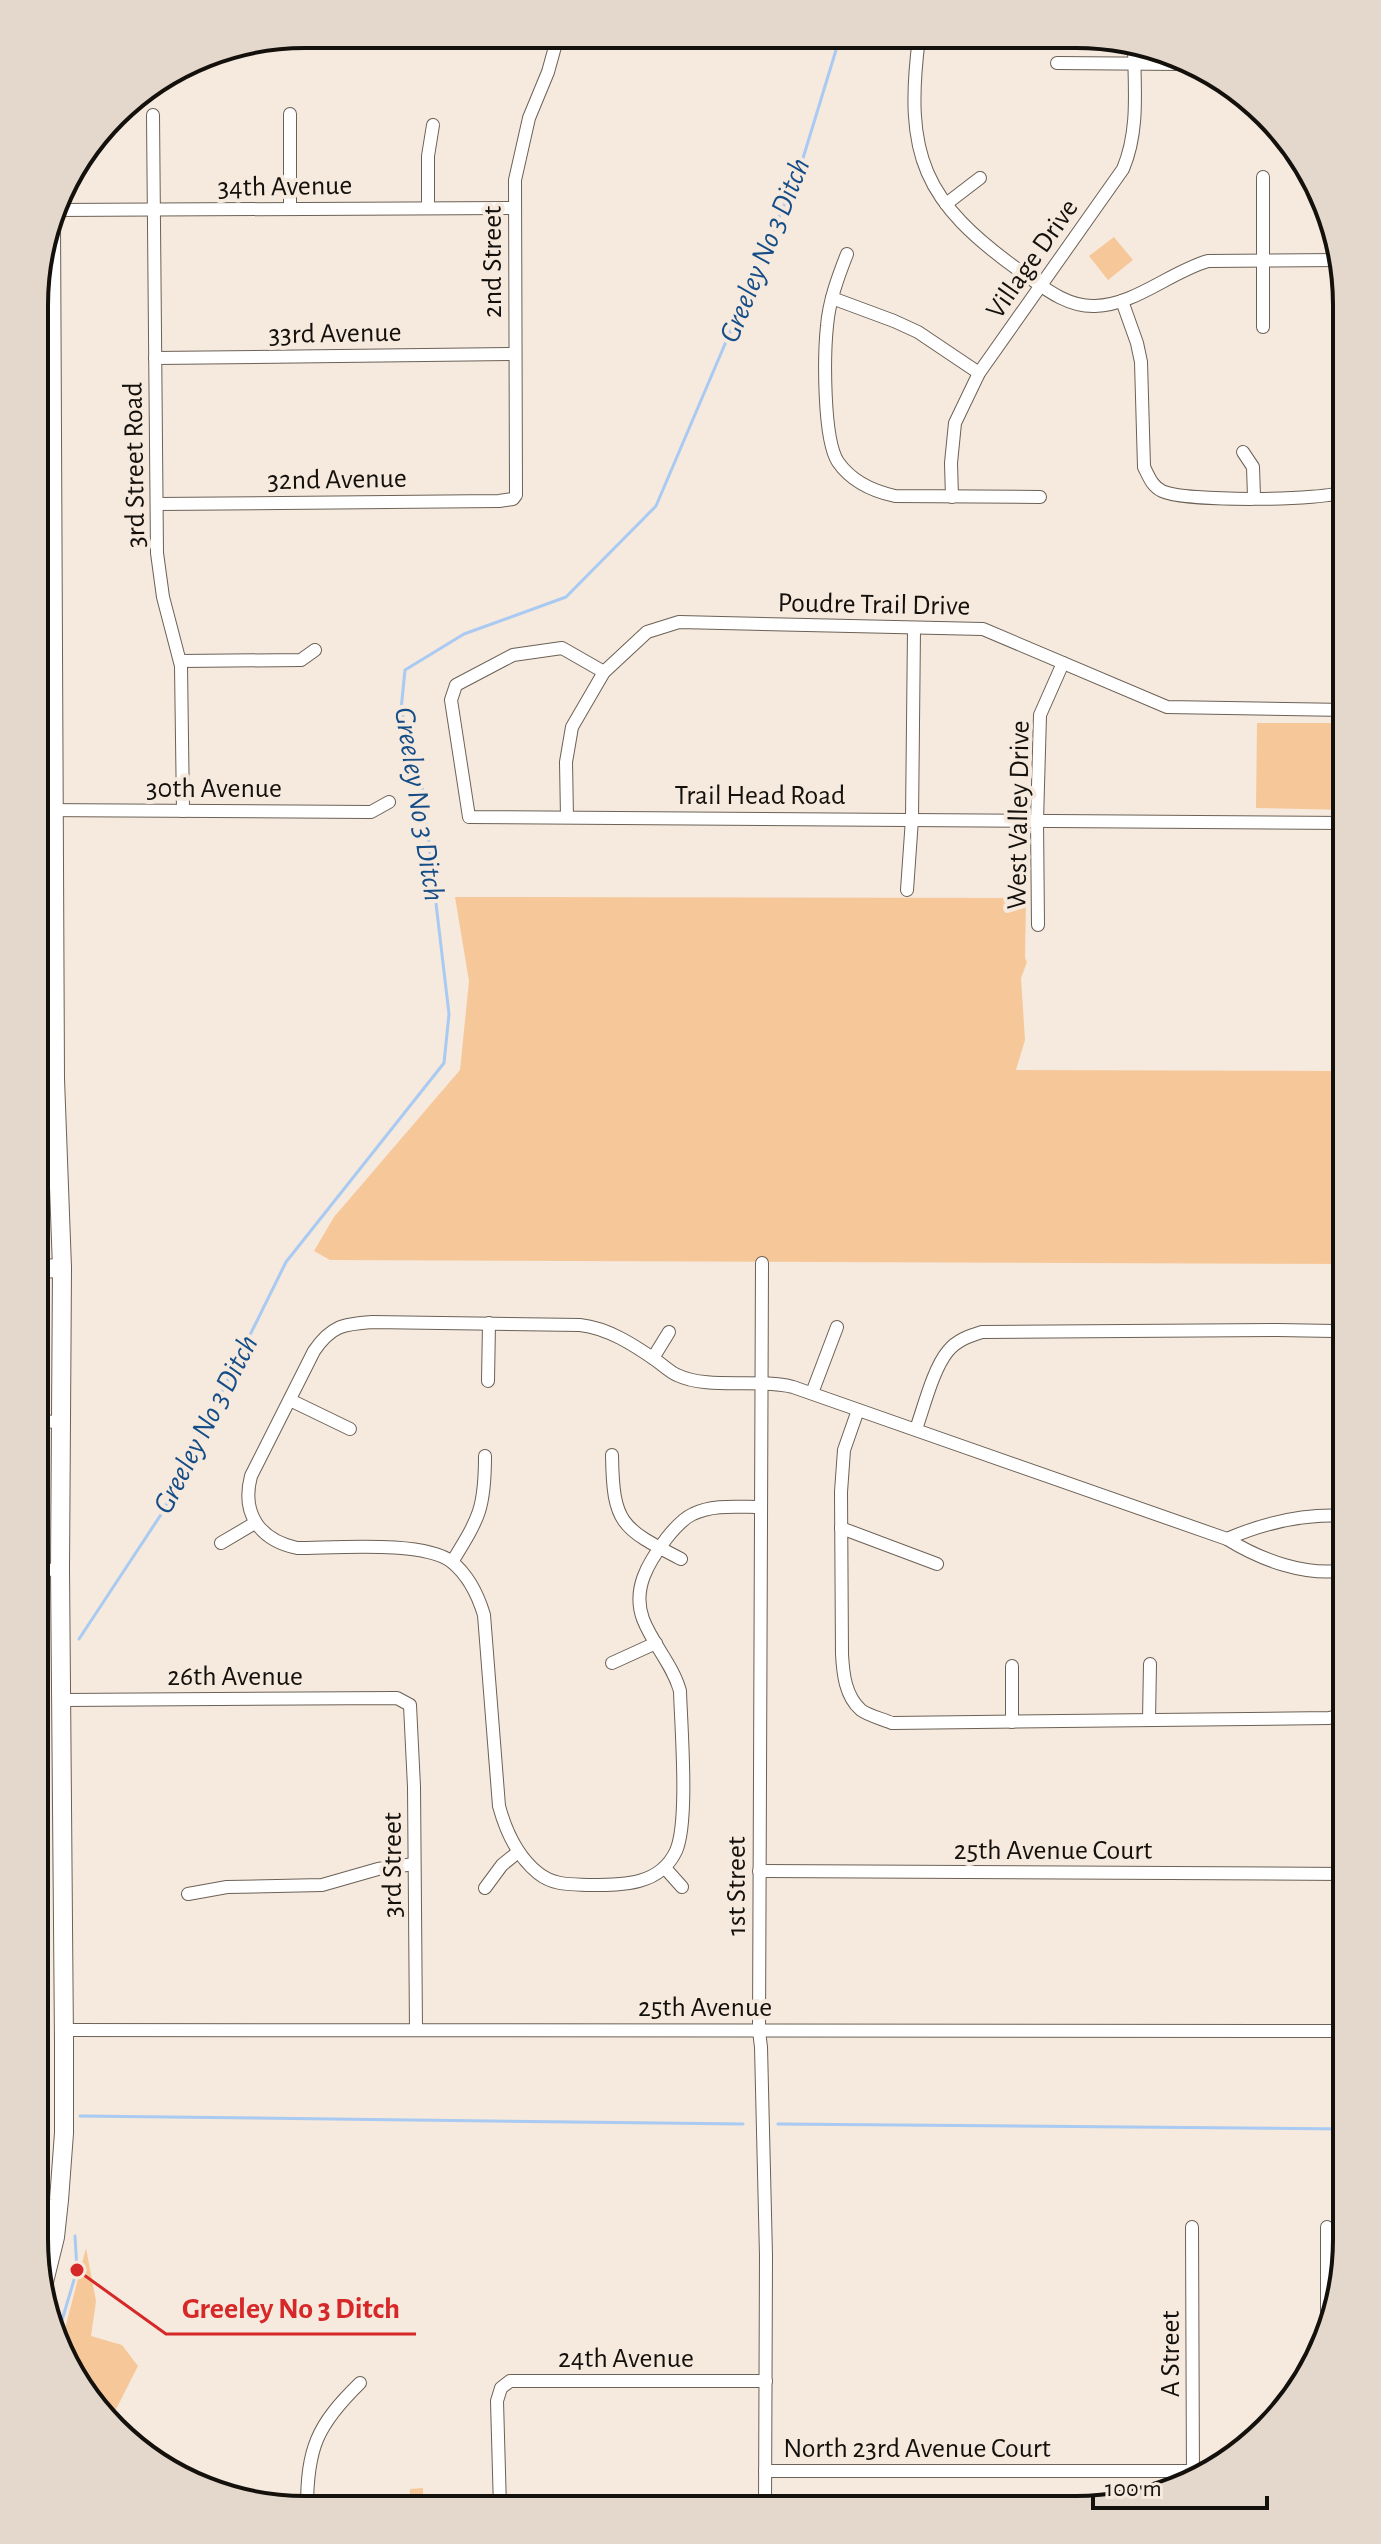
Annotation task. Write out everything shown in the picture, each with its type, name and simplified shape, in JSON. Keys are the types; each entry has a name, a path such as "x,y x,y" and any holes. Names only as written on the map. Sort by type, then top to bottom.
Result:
{"main road":[{"path":"48,1004 62,1268 60,1569 64,2030 64,2133 55,2237 49,2260"},
{"path":"48,1269 62,1268"}],"street":[{"name":"2nd Street","path":"516,495 515,180 529,118 555,48"},
{"path":"918,48 916,136 921,160 934,189 963,226 1064,300 1079,306 1122,301 1208,261 1329,260"},
{"name":"Village Drive","path":"952,497 955,423 979,373 1123,169 1132,148 1134,55"},
{"path":"1057,63 1165,64"},
{"path":"290,114 290,209"},
{"name":"3rd Street Road","path":"153,115 157,553 163,597 180,661 183,811"},
{"path":"428,207 428,156 433,125"},
{"path":"1263,177 1263,327"},
{"path":"946,204 980,178"},
{"name":"34th Avenue","path":"67,210 515,208"},
{"path":"847,254 832,298 827,326 828,434 833,452 842,466 857,481 876,492 895,496 1040,497"},
{"path":"832,298 918,332 979,373"},
{"path":"1122,301 1141,362 1142,451 1150,482 1173,495 1333,495"},
{"name":"33rd Avenue","path":"155,358 515,354"},
{"path":"1243,452 1253,467 1254,497"},
{"name":"32nd Avenue","path":"157,504 499,501 513,499 516,495"},
{"name":"Poudre Trail Drive","path":"567,817 566,762 572,727 604,672 647,632 679,622 983,629 1167,707 1333,710"},
{"path":"907,890 912,819 914,629"},
{"name":"Trail Head Road","path":"604,672 562,648 513,655 456,685 451,700 469,817 1333,823"},
{"path":"180,661 301,660 315,650"},
{"name":"West Valley Drive","path":"1038,925 1040,715 1063,663"},
{"name":"30th Avenue","path":"48,810 371,812 389,802"},
{"path":"48,1113 56,1113"},
{"name":"1st Street","path":"762,1263 759,2031 766,2240 765,2496"},
{"path":"761,1507 711,1508 692,1514 684,1519 648,1563 639,1593 642,1618 676,1677 680,1691 682,1824 676,1850 665,1868 627,1885 563,1884 539,1874 518,1852 505,1828 499,1806 484,1615 466,1577 452,1562 415,1549 297,1548 273,1541 255,1523 248,1501 249,1484 271,1434 314,1351 336,1328 372,1322 594,1326 609,1332 677,1375 697,1382 784,1384 1227,1539 1256,1556 1305,1569 1332,1570"},
{"path":"488,1381 489,1323"},
{"path":"812,1393 837,1327"},
{"path":"916,1429 947,1352 964,1338 982,1332 1332,1331"},
{"path":"653,1358 669,1332"},
{"path":"290,1400 350,1429"},
{"path":"858,1410 844,1450 841,1528 844,1678 852,1698 862,1711 892,1723 1332,1717"},
{"path":"48,1422 60,1422"},
{"path":"612,1455 616,1505 624,1522 635,1533 681,1559"},
{"path":"452,1562 479,1516 485,1494 485,1456"},
{"path":"1227,1539 1252,1528 1312,1516 1332,1516"},
{"path":"221,1543 255,1523"},
{"path":"841,1528 937,1564"},
{"path":"48,1570 60,1569"},
{"path":"612,1663 656,1643"},
{"path":"1149,1720 1150,1664"},
{"path":"1012,1666 1012,1722"},
{"name":"26th Avenue","path":"63,1700 397,1698 406,1703"},
{"name":"3rd Street","path":"406,1703 410,1705 413,1725 416,2030"},
{"path":"485,1888 502,1865 518,1852"},
{"path":"188,1894 227,1887 322,1885 378,1869 414,1864"},
{"path":"665,1868 682,1887"},
{"name":"25th Avenue Court","path":"759,1871 1332,1874"},
{"name":"25th Avenue","path":"64,2030 1332,2031"},
{"name":"A Street","path":"1192,2227 1193,2467"},
{"path":"1327,2227 1327,2293"},
{"name":"24th Avenue","path":"500,2496 497,2401 501,2388 510,2381 766,2381"},
{"path":"308,2496 309,2463 320,2431 339,2404 360,2383"},
{"name":"North 23rd Avenue Court","path":"765,2471 1174,2476"}],"shaded area":[{"path":"1114,237 1133,260 1108,280 1089,256"},
{"path":"1257,723 1333,723 1333,810 1256,808"},
{"path":"455,897 1026,898 1027,962 1021,978 1025,1040 1016,1070 1333,1071 1333,1264 330,1260 314,1251 334,1217 460,1070 469,981"},
{"path":"86,2248 96,2301 91,2336 122,2345 138,2366 115,2411 82,2368 65,2329"},
{"path":"423,2488 423,2496 410,2496 410,2489"}],"waterway":[{"name":"Greeley No 3 Ditch","path":"79,1639 162,1513 286,1262 444,1063 449,1014 421,776 401,710 405,670 464,634 566,597 656,506 800,168 837,48"},
{"path":"80,2116 743,2124"},
{"path":"778,2124 1332,2129"},
{"name":"Greeley No 3 Ditch","path":"62,2321 77,2270 75,2236"}],"place":[{"name":"Greeley No 3 Ditch","path":"77,2270"}]}
